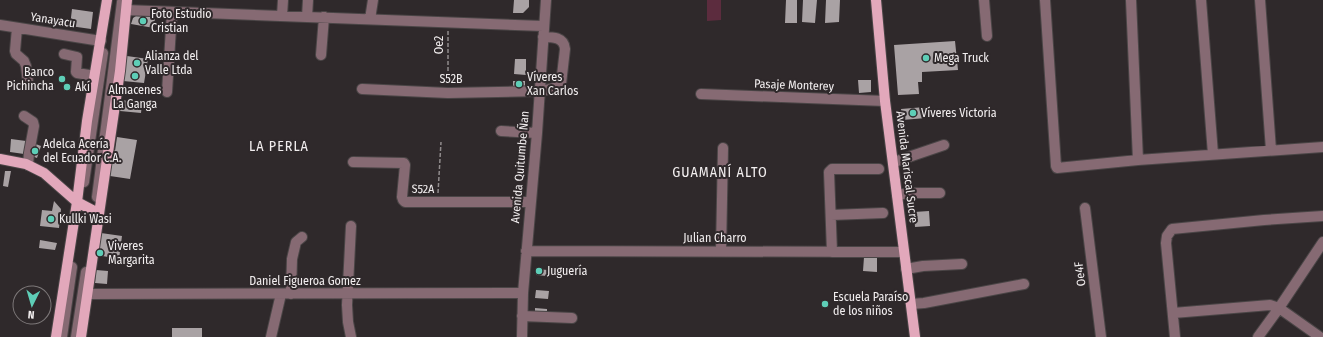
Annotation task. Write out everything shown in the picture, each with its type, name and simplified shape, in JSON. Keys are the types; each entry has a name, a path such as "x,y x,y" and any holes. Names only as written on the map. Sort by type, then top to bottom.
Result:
{"main road":[{"path":"56,337 79,203 88,121 107,0"},
{"name":"Avenida Mariscal Sucre","path":"876,0 886,101 915,337"},
{"path":"81,337 88,294 97,212 120,71 125,3"},
{"path":"0,159 28,165 44,173 79,203 97,212"}],"street":[{"path":"62,337 79,203 111,0"},
{"path":"282,16 283,0"},
{"path":"307,17 308,0"},
{"path":"370,19 373,0"},
{"name":"Avenida Quitumbe Ñan","path":"522,337 526,251 537,133 543,26 546,0"},
{"path":"984,0 987,36"},
{"path":"1044,0 1056,166 1059,168 1138,160 1323,146"},
{"path":"1131,0 1138,160"},
{"path":"1201,0 1213,154"},
{"path":"1260,0 1271,150"},
{"path":"125,3 172,12 448,21 543,26"},
{"path":"167,92 172,12"},
{"path":"321,55 324,17"},
{"name":"Yanayacu","path":"0,25 101,42"},
{"path":"18,28 15,51 16,54 24,61 28,82"},
{"name":"S52B","path":"362,89 448,93 540,91 558,87 561,84 565,45 554,37 543,37"},
{"path":"64,54 77,57 77,73 95,76"},
{"name":"Pasaje Monterey","path":"701,94 886,101"},
{"path":"24,116 33,122 34,126 28,165"},
{"path":"501,131 537,133"},
{"path":"894,162 944,145"},
{"path":"721,251 723,148"},
{"name":"S52A","path":"353,162 404,164 402,197 405,202 530,202"},
{"path":"832,252 829,172 832,169 879,169"},
{"path":"897,195 910,193 940,193"},
{"name":"Oe4F","path":"1085,208 1101,337"},
{"path":"76,337 97,212"},
{"path":"831,215 883,213"},
{"path":"1175,337 1166,243 1167,236 1172,229 1323,216"},
{"path":"351,226 348,294 348,322 351,337"},
{"path":"271,337 286,294 296,242 302,238"},
{"path":"1258,337 1323,242"},
{"name":"Julian Charro","path":"526,251 904,252"},
{"path":"906,269 923,266 962,264"},
{"path":"911,304 924,303 1024,284"},
{"name":"Daniel Figueroa Gomez","path":"88,294 523,294"},
{"path":"1173,313 1270,305 1279,308 1320,337"},
{"path":"522,316 572,318"}],"path":[{"name":"Oe2","path":"448,21 448,93"},
{"path":"437,203 441,142"}],"shaded area":[{"path":"707,0 721,0 721,20 707,21"}],"building":[{"path":"514,0 529,0 529,7 523,13 513,13"},
{"path":"786,0 797,0 797,23 785,23"},
{"path":"803,0 817,0 815,23 802,22"},
{"path":"826,0 840,0 839,22 825,23"},
{"path":"72,9 93,12 91,29 70,26"},
{"name":"Foto Estudio Cristian","path":"136,16 155,17 154,28 131,24 133,18"},
{"name":"Mega Truck","path":"955,41 958,70 922,72 922,82 918,82 919,94 898,95 894,45"},
{"path":"127,56 148,59 144,83 123,81"},
{"path":"515,59 526,59 526,75 514,74"},
{"path":"858,80 871,80 871,92 859,93"},
{"name":"Víveres Xan Carlos","path":"513,81 525,81 525,87 513,88"},
{"path":"121,100 142,103 141,113 120,111"},
{"name":"Víveres Victoria","path":"925,107 926,118 902,120 901,109"},
{"path":"117,137 137,140 130,179 110,176"},
{"path":"11,139 26,141 24,154 10,152"},
{"name":"Adelca Acería del Ecuador C.A.","path":"33,143 41,146 37,158 29,155"},
{"path":"5,171 11,171 8,187 3,186"},
{"name":"Kullki Wasi","path":"54,201 61,209 59,228 40,226 42,210 52,211"},
{"path":"929,211 930,226 915,227 914,212"},
{"path":"101,233 122,236 119,259 97,255"},
{"path":"40,240 57,243 55,250 39,248"},
{"path":"864,257 877,258 877,272 863,271"},
{"path":"536,269 548,270 547,276 536,275"},
{"path":"96,270 108,271 107,284 95,283"},
{"path":"536,290 549,291 548,299 535,298"},
{"path":"535,308 547,309 547,314 535,313"},
{"path":"172,328 202,328 202,337 172,337"}],"place":[{"name":"Foto Estudio Cristian","path":"143,21"},
{"name":"Mega Truck","path":"926,58"},
{"name":"Alianza del Valle Ltda","path":"137,63"},
{"name":"Almacenes La Ganga","path":"135,76"},
{"name":"Banco Pichincha","path":"62,79"},
{"name":"Víveres Xan Carlos","path":"519,84"},
{"name":"Akí","path":"67,87"},
{"name":"Víveres Victoria","path":"913,113"},
{"name":"Adelca Acería del Ecuador C.A.","path":"35,151"},
{"name":"Kullki Wasi","path":"51,219"},
{"name":"Viveres Margarita","path":"100,253"},
{"name":"Juguería","path":"539,271"},
{"name":"Escuela Paraíso de los niños","path":"825,304"}],"district":[{"name":"LA PERLA","path":"279,146"},
{"name":"GUAMANÍ ALTO","path":"720,172"}]}
